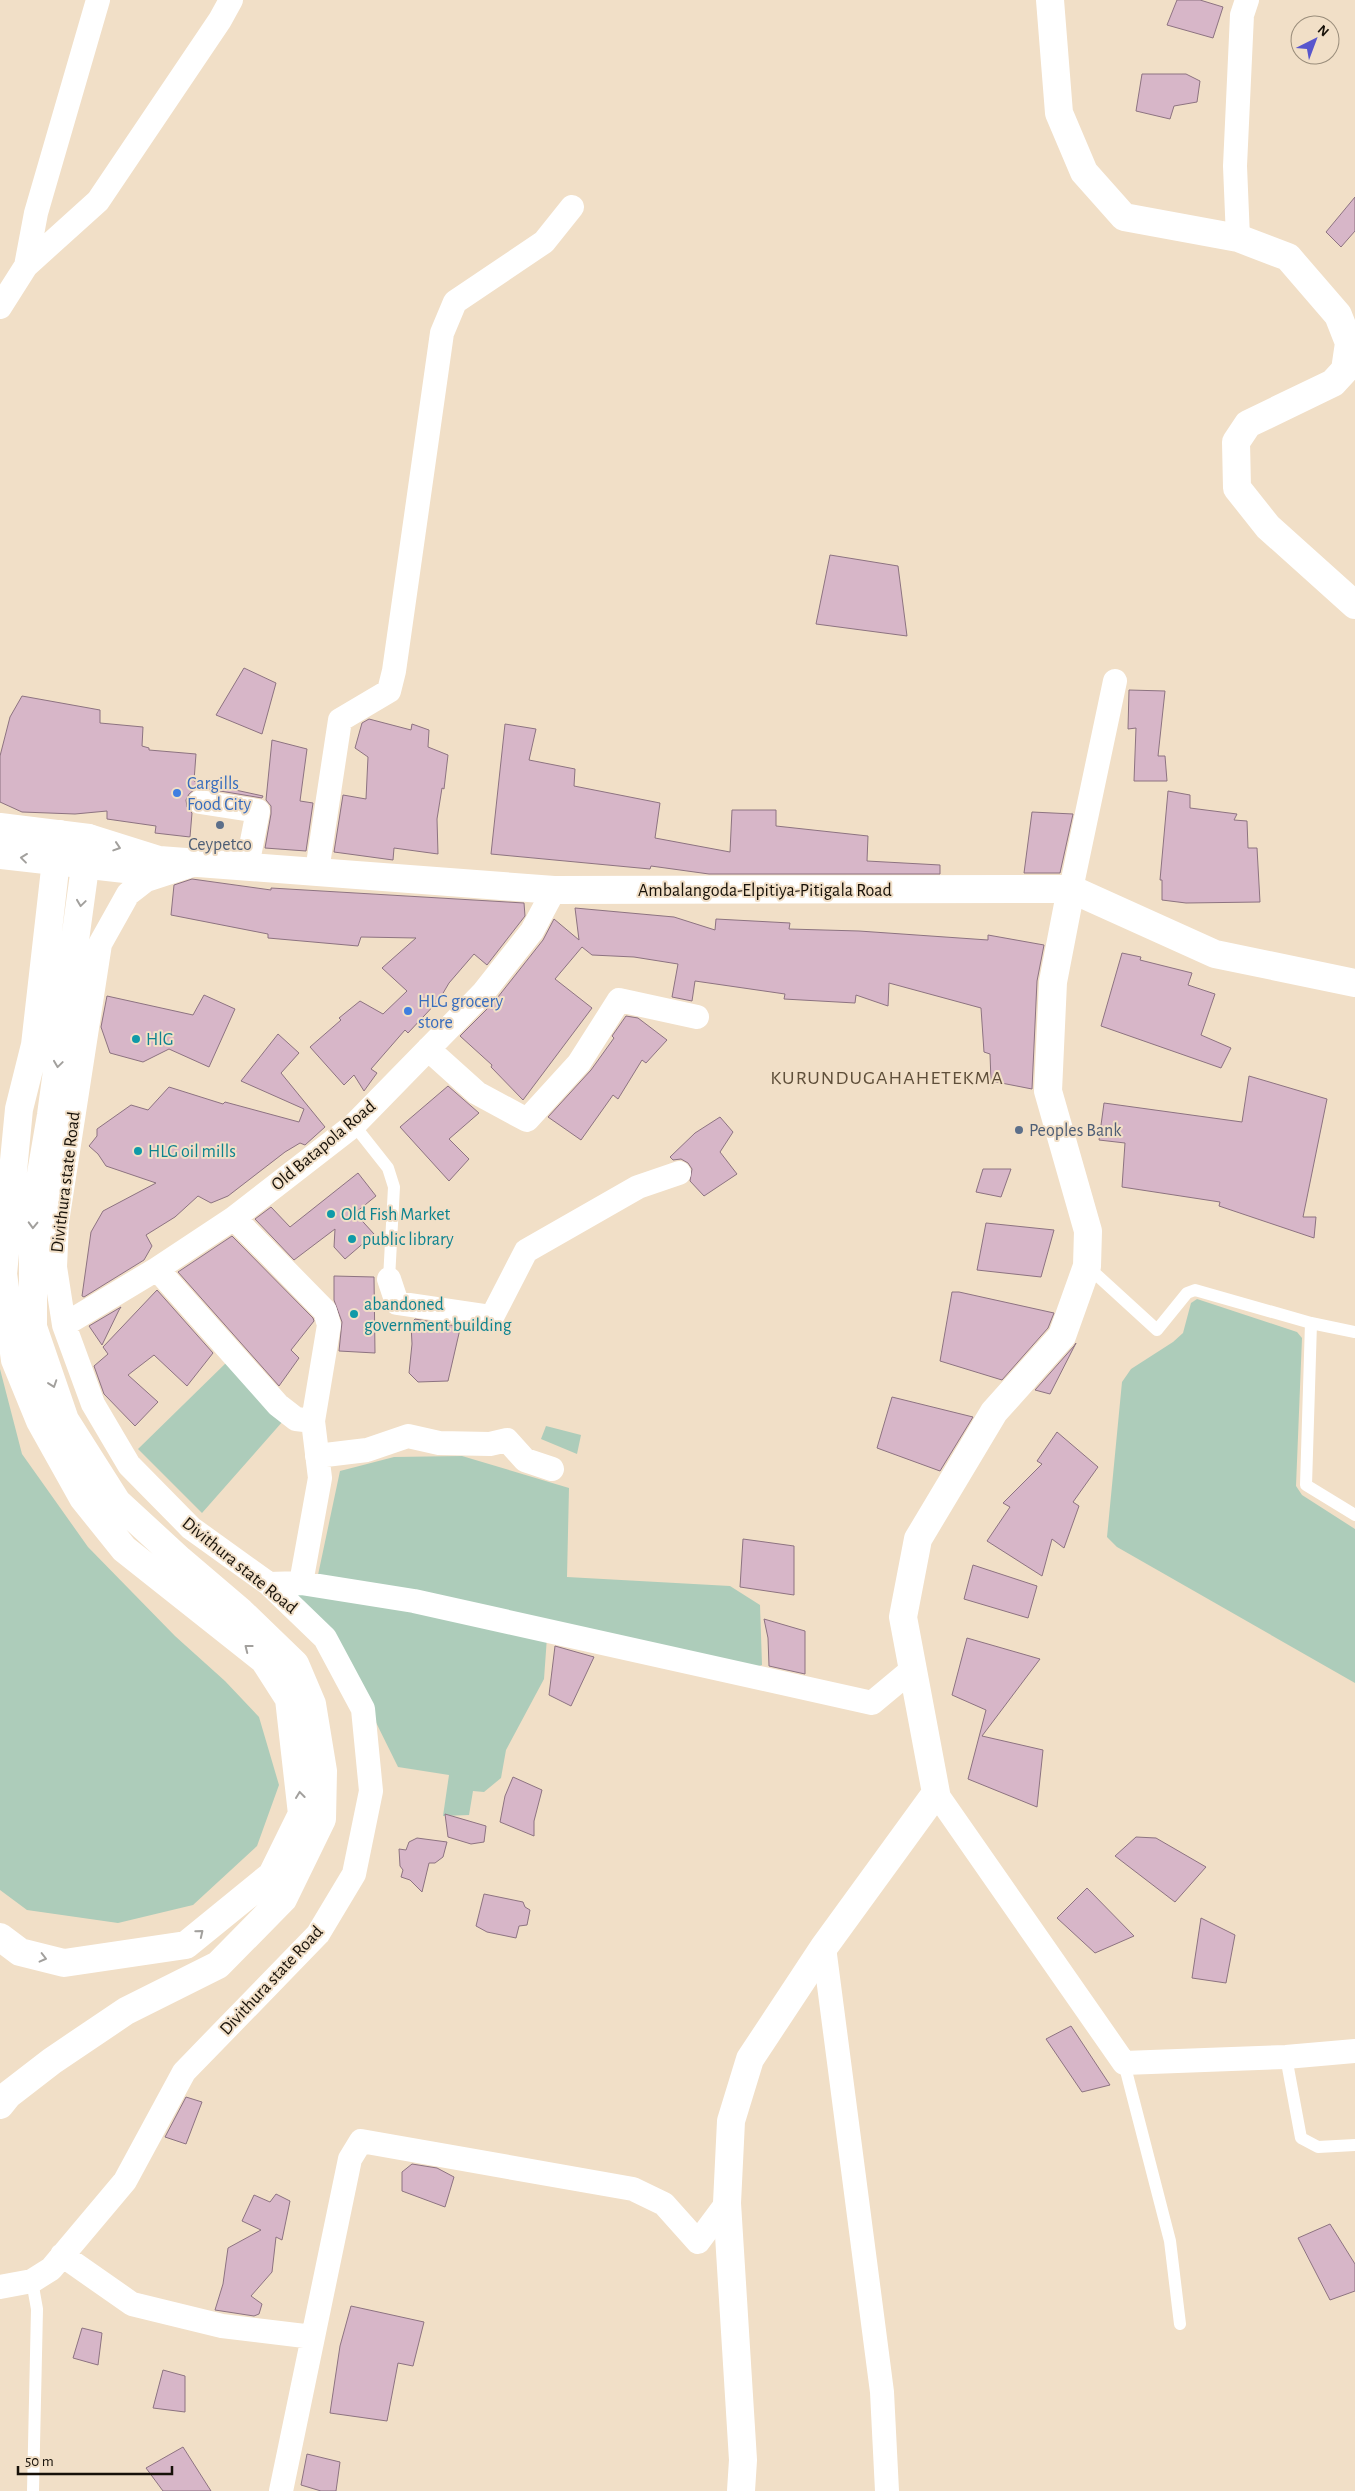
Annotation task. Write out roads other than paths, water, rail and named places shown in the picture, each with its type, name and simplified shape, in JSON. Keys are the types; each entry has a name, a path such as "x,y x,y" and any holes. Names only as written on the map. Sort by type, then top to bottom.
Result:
{"main road":[{"path":"1050,0 1059,113 1084,172 1124,216 1238,238 1288,257 1338,314 1349,344 1345,370 1333,383 1248,424 1236,442 1237,488 1268,527 1355,605"},
{"name":"Ambalangoda-Elpitiya-Pitigala Road","path":"0,827 89,838 159,860 554,890 1072,888 1215,954 1355,983"},
{"path":"0,1937 20,1952 64,1963 186,1945 272,1875 302,1814 289,1699 284,1691 264,1660 124,1549 84,1498 40,1421 15,1360 3,1274 19,1109 35,1045 59,834"},
{"path":"0,2105 8,2095 52,2060 126,2011 218,1965 283,1899 322,1819 323,1771 312,1704 295,1664 242,1612 180,1560 117,1502 65,1420 33,1327 33,1220 51,1115 87,866 89,838"},
{"name":"Ambalangoda-Elpitiya-Pitigala Road","path":"0,855 125,869 159,860"},
{"path":"740,2491 743,2460 727,2202 731,2121 750,2060 824,1947 936,1793 903,1617 918,1540 994,1412 1062,1336 1087,1266 1088,1230 1048,1090 1054,982 1072,888"}],"street":[{"path":"26,266 36,212 98,0"},
{"path":"0,307 26,266 98,201 220,20 231,0"},
{"path":"1238,238 1235,166 1242,15 1247,0"},
{"path":"317,872 340,720 389,691 394,671 442,333 455,302 544,242 572,207"},
{"path":"1072,888 1115,681"},
{"path":"200,802 258,811 247,866"},
{"name":"Divithura state Road","path":"0,2287 32,2282 51,2269 125,2181 184,2072 318,1934 354,1874 370,1791 363,1708 325,1638 269,1584 191,1528 129,1465 92,1404 64,1325 55,1267 57,1222 100,944 128,894 146,880 199,863"},
{"name":"Old Batapola Road","path":"64,1325 157,1269 234,1218 354,1125 495,977 532,931 554,890"},
{"path":"428,1049 477,1093 527,1120 579,1063 620,1000 697,1018"},
{"path":"389,1279 397,1304 492,1317 526,1251 638,1188 679,1173"},
{"path":"234,1218 325,1311 329,1325 313,1421 320,1478 301,1584"},
{"path":"157,1269 278,1405 296,1419 313,1421"},
{"path":"317,1456 368,1450 408,1436 439,1443 490,1444 507,1440 525,1460 552,1469"},
{"path":"269,1584 301,1584 414,1601 872,1703 914,1668"},
{"path":"936,1793 1124,2063 1286,2057 1355,2051"},
{"path":"824,1947 882,2392 887,2491"},
{"path":"281,2491 350,2159 361,2141 633,2189 664,2204 698,2242 727,2202"},
{"path":"62,2255 132,2304 222,2326 313,2337"}],"lane":[{"path":"354,1125 388,1168 394,1187 389,1279"},
{"path":"1087,1266 1157,1330 1186,1293 1195,1290 1311,1323 1355,1332"},
{"path":"1311,1323 1306,1485 1355,1515"},
{"path":"1286,2057 1301,2138 1318,2147 1355,2145"},
{"path":"1124,2063 1170,2241 1180,2324"},
{"path":"32,2282 37,2309 33,2491"}],"place":[{"name":"Cargills Food City","path":"177,793"},
{"name":"Ceypetco","path":"220,825"},
{"name":"HLG grocery store","path":"408,1011"},
{"name":"HlG","path":"136,1039"},
{"name":"Peoples Bank","path":"1019,1130"},
{"name":"HLG oil mills","path":"138,1151"},
{"name":"Old Fish Market","path":"331,1214"},
{"name":"public library","path":"352,1239"},
{"name":"abandoned government building","path":"354,1314"}],"district":[{"name":"KURUNDUGAHAHETEKMA","path":"887,1077"}]}
